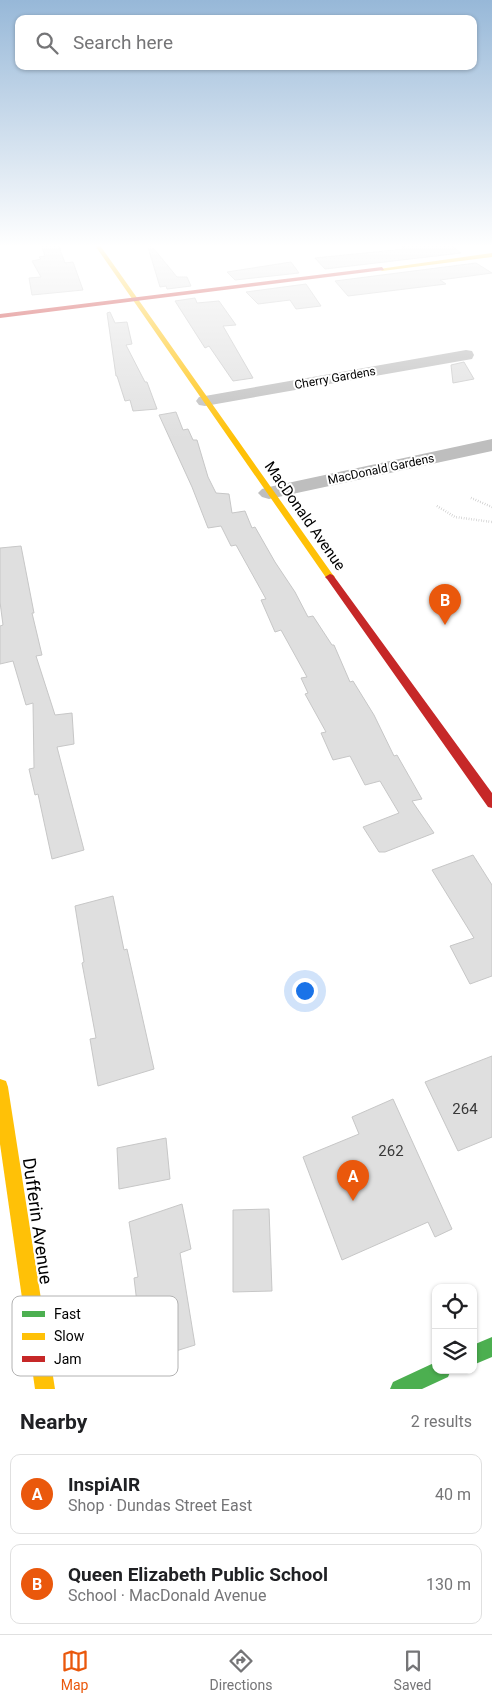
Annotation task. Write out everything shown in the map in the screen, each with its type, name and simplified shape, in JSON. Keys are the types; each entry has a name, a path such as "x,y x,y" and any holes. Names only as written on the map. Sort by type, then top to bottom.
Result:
{"street":[{"path":"0,316 56,309"},
{"name":"MacDonald Avenue","path":"140,309 269,493 492,803"},
{"name":"Cherry Gardens","path":"205,401 466,354"},
{"name":"MacDonald Gardens","path":"269,493 492,446"},
{"name":"Dufferin Avenue","path":"0,1087 31,1296"},
{"path":"477,1353 492,1347"},
{"path":"400,1389 432,1374"},
{"name":"Dufferin Avenue","path":"43,1376 45,1389"}],"path":[{"path":"471,498 492,507"},
{"path":"437,506 443,512 472,521 492,522"}],"building":[{"path":"180,309 225,309 236,325 223,326 253,378 233,381 209,346 205,348"},
{"path":"110,312 115,323 127,322 132,344 126,345 145,382 147,382 157,409 133,411 130,400 125,401 116,376 107,313"},
{"path":"464,362 474,379 453,383 451,365"},
{"path":"176,412 183,430 188,429 193,440 197,440 208,477 216,493 229,494 232,513 245,511 252,528 255,527 308,617 313,616 332,645 334,645 350,682 353,681 374,715 394,756 397,755 422,799 412,801 434,833 385,852 379,852 363,827 399,813 380,781 365,785 350,756 333,760 321,733 326,732 305,694 308,693 301,678 307,677 281,630 275,632 261,600 266,599 236,545 231,546 221,526 208,528 192,487 159,415"},
{"path":"21,546 34,613 32,613 42,655 36,656 55,715 72,713 74,744 57,747 84,850 52,859 38,794 35,795 29,769 34,768 33,703 26,705 13,661 0,664 0,626 3,625 0,602 0,548"},
{"path":"473,855 492,885 492,976 470,984 450,946 474,938 432,870"},
{"path":"113,896 124,950 127,949 154,1069 98,1086 90,1039 96,1038 82,963 84,962 75,906"},
{"path":"492,1056 492,1137 458,1151 425,1082"},
{"path":"393,1099 452,1229 435,1237 428,1222 342,1260 303,1157 359,1134 352,1117"},
{"path":"166,1138 170,1179 119,1189 117,1148"},
{"path":"182,1204 191,1249 180,1253 195,1345 178,1350 178,1296 136,1296 134,1278 138,1277 129,1222"},
{"path":"269,1209 272,1291 233,1292 233,1210"}],"traffic: fast":[{"path":"477,1353 492,1347"},
{"path":"400,1389 432,1374"}],"traffic: slow":[{"path":"142,309 330,577"},
{"path":"0,1087 31,1296"},
{"path":"43,1376 45,1389"}],"traffic: jam":[{"path":"0,316 58,309"},
{"path":"330,577 492,803"}],"place":[{"name":"Queen Elizabeth Public School","path":"445,625"},
{"name":"InspiAIR","path":"353,1201"}]}
